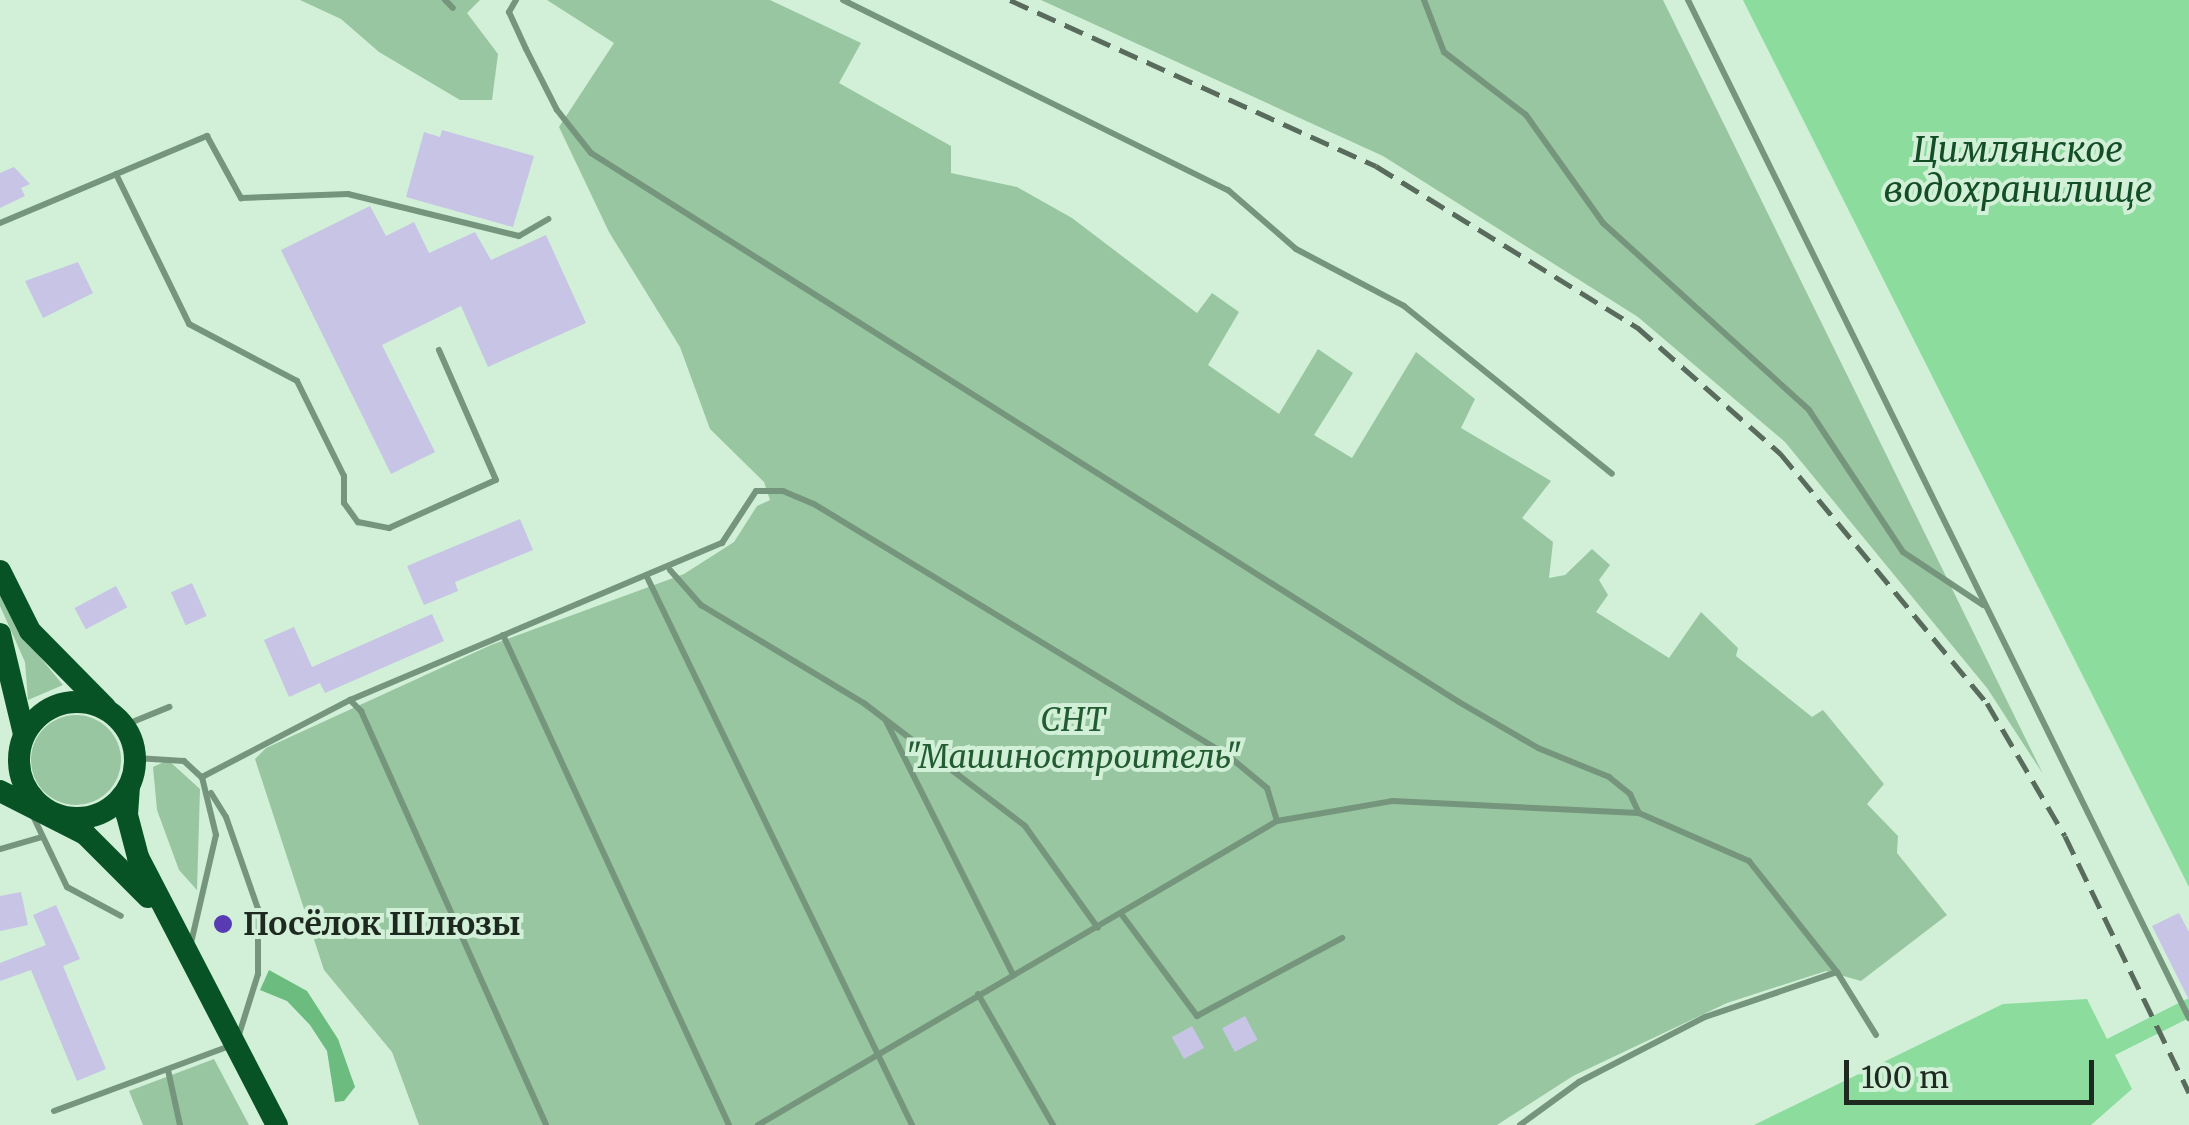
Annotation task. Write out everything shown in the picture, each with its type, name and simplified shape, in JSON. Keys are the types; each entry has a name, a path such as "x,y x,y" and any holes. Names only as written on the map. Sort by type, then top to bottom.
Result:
{"main road":[{"path":"0,571 30,632 118,719 136,758 127,815 138,857 277,1125"},
{"path":"0,634 24,734 20,772 39,804 119,863 176,930"},
{"path":"0,746 24,734 53,706 93,703 118,719"},
{"path":"0,791 56,814 93,816 129,786"}],"lane":[{"path":"445,0 453,8"},
{"path":"516,0 509,12 526,49 557,110 591,154 1459,702 1538,748 1609,778 1630,794 1639,813"},
{"path":"843,0 1228,190 1296,249 1404,306 1612,474"},
{"path":"1424,0 1444,52 1526,114 1603,223 1809,410 1903,552 1984,606"},
{"path":"1688,0 2189,1018"},
{"path":"0,224 208,136 242,198 348,194 519,236 548,219"},
{"path":"116,174 190,324 297,381 344,476 344,503 358,522 389,528 496,480 439,350"},
{"path":"202,778 350,700 502,634 670,570 722,544 756,491 783,491 1231,758 1267,788 1277,821"},
{"path":"670,570 701,605 885,720 1025,826 1098,928"},
{"path":"647,577 912,1125"},
{"path":"502,634 729,1125"},
{"path":"350,700 362,711 546,1125"},
{"path":"118,719 169,706"},
{"path":"885,720 1013,975"},
{"path":"54,1111 236,1044 258,974 258,909 226,817 202,778 184,761 136,758"},
{"path":"188,954 216,835 202,778"},
{"path":"758,1125 770,1122 978,994 1277,821 1393,801 1639,813 1750,861 1837,972 1876,1035"},
{"path":"26,802 66,888 121,916"},
{"path":"0,849 42,836"},
{"path":"1122,914 1196,1016 1342,938"},
{"path":"1520,1125 1579,1082 1705,1017 1837,972"},
{"path":"978,994 1053,1125"},
{"path":"168,1070 180,1125"}],"green space":[{"path":"300,0 480,0 467,13 498,54 492,100 460,100 379,52 341,19"},
{"name":"СНТ \"Машиностроитель\"","path":"547,0 770,0 861,43 839,83 951,146 951,173 1017,187 1072,218 1197,313 1212,293 1239,312 1208,365 1279,414 1318,349 1353,373 1314,435 1352,458 1416,352 1475,399 1461,428 1551,481 1522,518 1553,542 1549,578 1565,575 1592,549 1610,565 1599,580 1608,595 1596,612 1669,658 1701,612 1738,648 1736,656 1812,717 1823,710 1884,784 1867,804 1898,836 1897,853 1947,915 1861,981 1826,971 1727,1003 1573,1076 1497,1125 419,1125 392,1052 324,970 255,759 266,748 491,645 684,574 734,542 757,506 770,500 764,482 710,429 680,347 609,232 559,127 614,43"},
{"path":"1041,0 1663,0 2043,774 1987,688 1785,442 1638,317 1383,156"},
{"path":"0,583 26,640 63,685 28,700 25,662 0,606"},
{"path":"76,715 93,718 108,728 118,743 118,777 108,792 93,802 76,805 59,802 44,792 34,777 31,760 34,743 44,728 59,718"},
{"path":"168,760 200,789 197,890 179,870 157,810 153,767"},
{"path":"214,1059 249,1125 143,1125 129,1091"}],"shaded area":[{"path":"269,970 307,991 338,1039 355,1087 344,1101 335,1102 327,1051 310,1025 287,1001 260,990"}],"water":[{"name":"Цимлянское водохранилище","path":"1743,0 2189,0 2189,887 1761,36"},
{"path":"2087,999 2132,1089 2091,1125 1754,1125 2003,1004"}],"building":[{"path":"442,130 534,156 513,227 406,197 424,132 440,137"},
{"path":"14,167 30,184 21,188 25,196 0,208 0,173"},
{"path":"370,206 386,236 414,222 429,253 475,232 491,260 546,235 586,323 488,367 461,306 382,345 435,452 391,474 281,250"},
{"path":"78,262 93,293 43,318 25,281"},
{"path":"520,519 533,550 455,582 458,591 424,605 407,566"},
{"path":"192,583 207,616 186,625 171,592"},
{"path":"116,586 127,607 86,629 75,608"},
{"path":"432,614 444,641 325,693 320,683 289,697 264,640 294,627 312,667"},
{"path":"21,892 28,925 0,931 0,896"},
{"path":"56,905 80,959 63,966 106,1069 77,1081 31,970 0,981 0,963 46,945 33,915"},
{"path":"2179,913 2189,932 2189,1000 2152,926"},
{"path":"1245,1016 1258,1040 1235,1052 1222,1028"},
{"path":"1192,1026 1204,1048 1184,1059 1172,1037"}],"waterway":[{"path":"2091,1057 2189,1008"}],"railway":[{"path":"1010,0 1376,166 1637,327 1780,453 1987,703 2065,836 2189,1093"}],"place":[{"name":"Посёлок Шлюзы","path":"223,924"}]}
